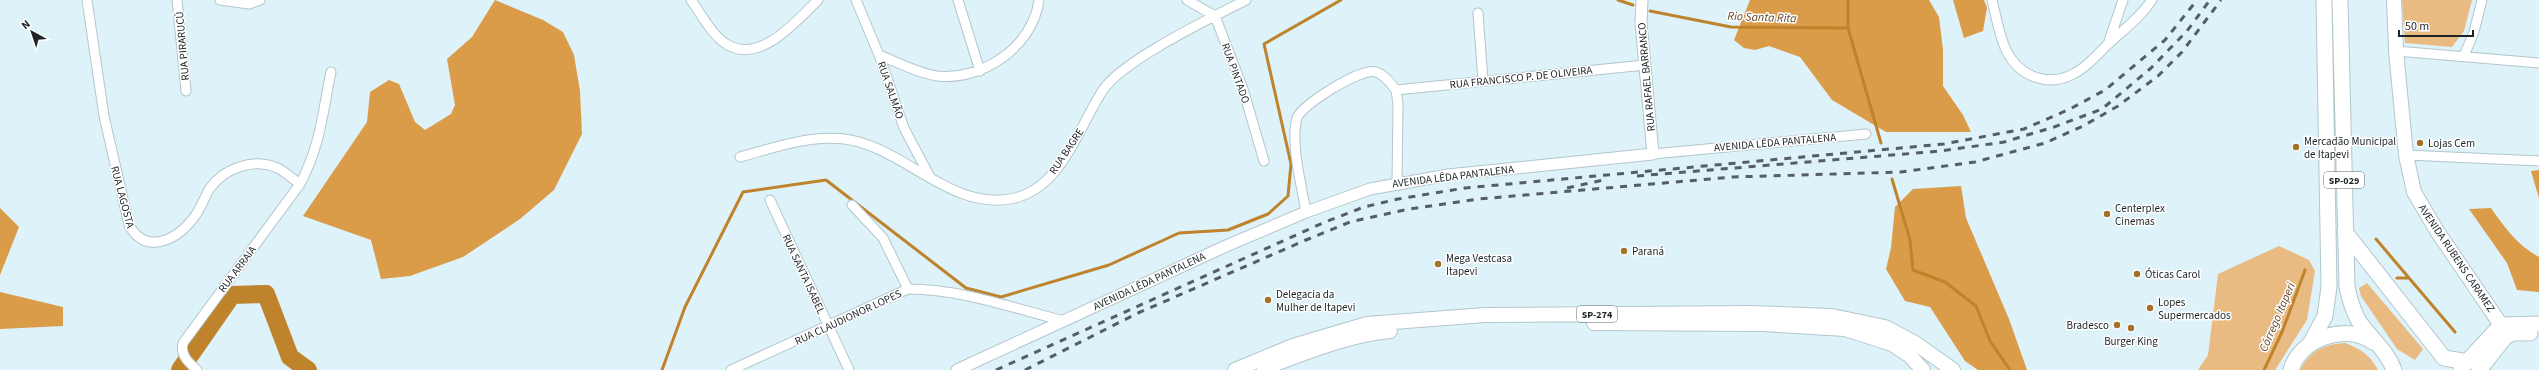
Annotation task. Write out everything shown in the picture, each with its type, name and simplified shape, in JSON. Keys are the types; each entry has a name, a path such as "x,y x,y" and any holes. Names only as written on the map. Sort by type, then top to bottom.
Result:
{"highway":[{"name":"SP-029","path":"2291,370 2300,354 2310,344 2325,316 2328,286 2324,0"},
{"name":"SP-029","path":"2340,0 2347,287 2350,302 2362,326 2396,368"},
{"path":"2345,232 2444,358 2468,367 2503,330 2539,324"},
{"path":"2503,330 2514,333 2539,333"},
{"name":"SP-029","path":"2310,344 2326,336 2340,334 2356,335 2370,340 2382,349"}],"main road":[{"name":"AVENIDA RUBENS CARAMEZ","path":"2394,0 2396,51 2406,155 2413,186 2423,207 2503,330"},
{"name":"SP-274","path":"1236,370 1293,346 1367,324 1485,315 1750,313 1832,316 1885,327 1915,344 1953,370"},
{"name":"SP-274","path":"1260,370 1312,350 1376,332 1434,326 1514,323 1762,324 1845,329 1892,344 1909,355 1923,370"}],"street":[{"name":"RUA LAGOSTA","path":"87,0 104,116 129,225 135,236 142,241 150,242 172,238 193,219 211,188 222,175 237,166 267,164 277,167 300,184"},
{"name":"RUA PIRARUCÚ","path":"178,0 186,91"},
{"path":"220,0 249,4 260,0"},
{"path":"691,0 713,31 727,44 738,49 752,49 772,40 818,0"},
{"name":"RUA SALMÃO","path":"856,0 879,54 904,128 931,179"},
{"path":"958,0 980,71"},
{"path":"879,54 935,76 955,77 980,71 1001,60 1022,40 1033,22 1039,0"},
{"path":"1187,0 1215,16"},
{"name":"RUA BAGRE","path":"740,157 790,143 820,139 844,139 875,148 899,159 931,179 970,195 991,200 1016,198 1036,188 1053,174 1104,88 1116,76 1133,63 1246,0"},
{"name":"RUA RAFAEL BARRANCO","path":"1642,0 1641,23 1653,154"},
{"path":"1992,0 2006,51 2025,73 2037,79 2062,79 2076,73 2134,22 2152,0"},
{"path":"2108,44 2123,0"},
{"path":"2464,56 2474,32 2482,0"},
{"path":"1478,13 1483,81"},
{"name":"RUA PINTADO","path":"1215,16 1243,89 1264,161"},
{"path":"2396,51 2539,63"},
{"name":"RUA FRANCISCO P. DE OLIVEIRA","path":"1396,90 1645,65"},
{"name":"RUA ARRAIA","path":"197,370 183,356 181,350 188,335 300,184 309,167 321,135 331,72"},
{"path":"1306,212 1296,148 1298,117 1316,101 1364,72 1376,72 1385,77 1396,90 1398,104 1398,183"},
{"name":"AVENIDA LÊDA PANTALENA","path":"957,370 1226,246 1306,212 1370,189 1448,175 1866,134"},
{"path":"2406,155 2539,161"},
{"name":"RUA SANTA ISABEL","path":"770,200 849,370"},
{"path":"852,205 883,238 908,289"},
{"name":"RUA CLAUDIONOR LOPES","path":"731,370 829,327 908,289 931,289 957,294 1064,321"}],"shaded area":[{"path":"495,0 543,20 563,32 574,55 580,91 582,134 554,190 520,219 463,257 410,276 381,279 371,240 303,216 367,122 370,92 389,80 399,84 415,122 425,130 451,114 455,105 447,59 472,37"},
{"path":"1750,0 1929,0 1939,17 1943,50 1943,86 1963,115 1971,132 1886,132 1832,100 1800,57 1769,46 1755,50 1744,48 1734,40"},
{"path":"1953,0 1984,0 1987,8 1983,31 1964,38"},
{"path":"2402,0 2472,0 2464,31 2452,47 2405,43"},
{"path":"2539,170 2539,198 2531,171"},
{"path":"1961,186 1966,218 2009,319 2027,370 1978,370 1965,361 1930,307 1905,301 1886,269 1891,248 1895,207 1913,189"},
{"path":"0,208 19,227 0,275"},
{"path":"2491,208 2518,241 2539,257 2539,292 2517,290 2507,263 2469,209"},
{"path":"2279,246 2309,260 2315,271 2307,320 2275,370 2198,370 2208,355 2218,274"},
{"path":"2367,283 2423,349 2415,360 2397,349 2361,296 2359,288"},
{"path":"0,292 63,307 63,326 0,329"},
{"path":"2345,343 2364,353 2372,360 2378,370 2300,370 2308,358 2318,350 2331,345"}],"waterway":[{"path":"662,370 685,307 743,192 826,180 966,288 1001,297 1109,265 1179,233 1228,230 1268,214 1288,196 1291,164 1264,44 1341,0"},
{"path":"1618,0 1633,5"},
{"name":"Rio Santa Rita","path":"1650,11 1731,27 1848,28 1848,0"},
{"path":"1848,28 1881,143"},
{"path":"1892,179 1910,240 1913,270 1945,282 1976,306 1990,341 2010,370"},
{"path":"2376,239 2409,278"},
{"name":"Córrego Itaperi","path":"2264,370 2282,332 2305,270"},
{"name":"Córrego Itaperi","path":"2397,278 2409,278 2455,332"},
{"path":"180,370 232,295 266,294 290,357 308,370"}],"railway":[{"path":"996,370 1325,222 1364,207 1398,199 1465,188 1944,144 2024,129 2070,109 2105,90 2165,40 2197,0"},
{"path":"1637,176 1941,151 2004,142 2054,127 2102,109 2151,68 2187,31 2210,0"},
{"path":"1025,370 1138,313 1350,222 1409,209 1479,199 1733,177 1901,172 1975,162 2045,143 2083,126 2118,106 2158,76 2182,52 2221,0"},
{"path":"1567,188 1608,179"}],"place":[{"name":"Lojas Cem","path":"2420,143"},
{"name":"Mercadão Municipal de Itapevi","path":"2296,147"},
{"name":"Centerplex Cinemas","path":"2107,214"},
{"name":"Paraná","path":"1624,251"},
{"name":"Mega Vestcasa Itapevi","path":"1438,264"},
{"name":"Óticas Carol","path":"2137,274"},
{"name":"Delegacia da Mulher de Itapevi","path":"1268,300"},
{"name":"Lopes Supermercados","path":"2150,308"},
{"name":"Bradesco","path":"2117,325"},
{"name":"Burger King","path":"2131,328"}]}
